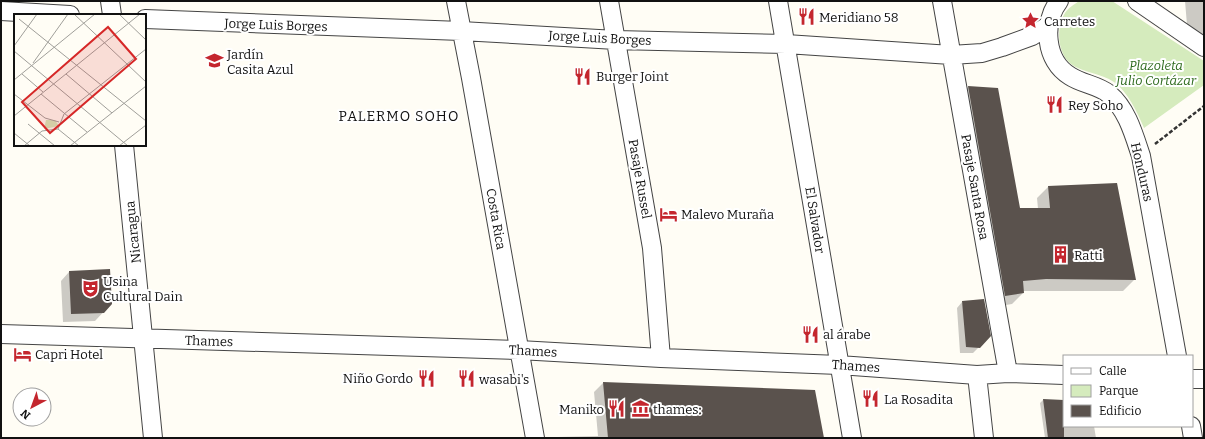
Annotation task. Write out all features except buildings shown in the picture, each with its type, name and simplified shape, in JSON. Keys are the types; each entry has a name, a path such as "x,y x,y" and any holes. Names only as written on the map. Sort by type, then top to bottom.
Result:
{"street":[{"path":"110,1 112,14"},
{"name":"Costa Rica","path":"456,1 473,85 535,438"},
{"name":"Pasaje Russel","path":"610,1 652,248 660,358"},
{"name":"El Salvador","path":"778,1 852,438"},
{"name":"Pasaje Santa Rosa","path":"942,1 1008,374"},
{"path":"1048,26 1053,8 1059,1"},
{"path":"1137,1 1204,46"},
{"path":"1,12 47,14"},
{"name":"Jorge Luis Borges","path":"146,20 461,31 616,40 786,44 951,55 982,53 1002,48 1032,36 1048,26"},
{"name":"Honduras","path":"1048,26 1051,54 1058,65 1070,76 1109,94 1121,108 1131,128 1141,156 1177,355"},
{"name":"Nicaragua","path":"124,146 153,438"},
{"name":"Thames","path":"1,334 519,350 660,358 839,365 977,375 1063,375"},
{"path":"977,375 984,438"},
{"path":"1193,379 1204,379"},
{"path":"1191,427 1193,438"}],"path":[{"path":"1141,156 1204,106"}],"green space":[{"name":"Plazoleta Julio Cortázar","path":"1079,1 1112,1 1204,61 1204,85 1144,128 1132,103 1119,86 1109,79 1076,67 1066,59 1059,40 1060,25 1068,9"}],"place":[{"name":"Meridiano 58","path":"806,17"},
{"name":"Carretes","path":"1031,21"},
{"name":"Jardín Casita Azul","path":"214,61"},
{"name":"Burger Joint","path":"583,76"},
{"name":"Rey Soho","path":"1055,105"},
{"name":"Malevo Muraña","path":"668,214"},
{"name":"Ratti","path":"1061,255"},
{"name":"Usina Cultural Dain","path":"90,288"},
{"name":"al árabe","path":"810,334"},
{"name":"Capri Hotel","path":"22,354"},
{"name":"Niño Gordo","path":"426,378"},
{"name":"wasabi's","path":"466,379"},
{"name":"La Rosadita","path":"871,399"},
{"name":"Maniko","path":"617,409"},
{"name":"thames:","path":"640,409"}],"district":[{"name":"PALERMO SOHO","path":"399,116"}]}
